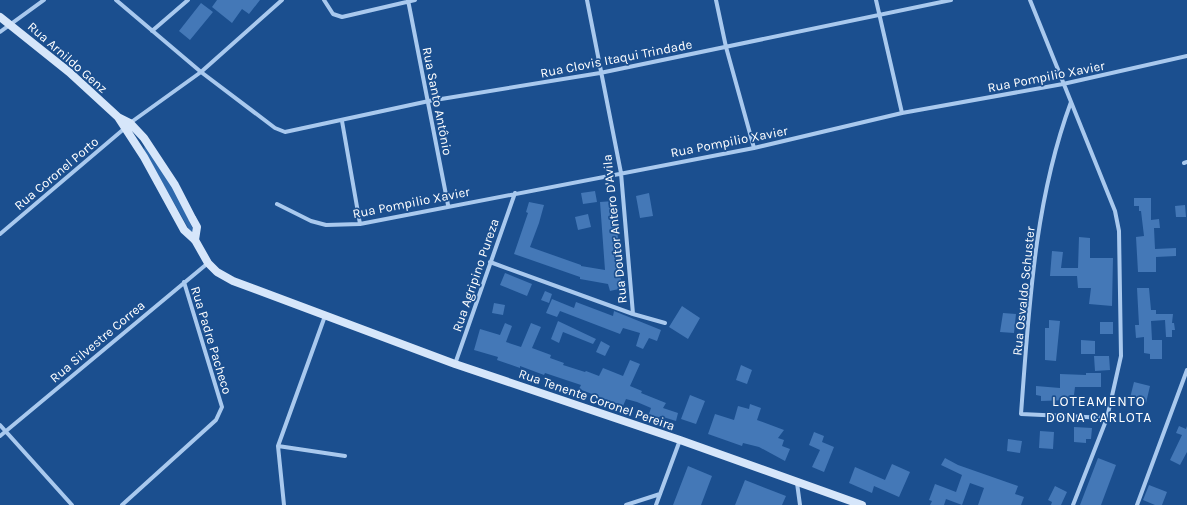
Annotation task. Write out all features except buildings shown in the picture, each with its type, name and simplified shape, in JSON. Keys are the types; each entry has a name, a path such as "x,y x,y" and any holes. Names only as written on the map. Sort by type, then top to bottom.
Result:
{"main road":[{"name":"Rua Arnildo Genz","path":"0,17 69,72 153,150 176,185 197,227 195,240"},
{"name":"Rua Arnildo Genz","path":"127,126 184,230 195,240 208,263"},
{"name":"Rua Tenente Coronel Pereira","path":"208,263 217,272 233,282 455,364 680,440 862,505"}],"street":[{"path":"0,32 44,0"},
{"path":"116,0 201,72"},
{"path":"152,31 188,0"},
{"name":"Rua Coronel Porto","path":"0,234 127,126 201,72 282,0"},
{"path":"324,0 333,14 342,17 415,0"},
{"name":"Rua Doutor Antero D'Avila","path":"587,0 600,73 621,172 633,314"},
{"path":"716,0 726,47 754,148"},
{"path":"876,0 902,113"},
{"name":"Rua Clovis Itaqui Trindade","path":"201,72 275,128 285,132 342,121 429,101 600,73 951,0"},
{"path":"1030,0 1115,211 1119,231 1121,356 1107,418 1072,505"},
{"name":"Rua Santo Antônio","path":"408,1 429,101 448,205"},
{"name":"Rua Pompilio Xavier","path":"277,204 311,221 326,226 360,224 448,205 754,148 902,113 1063,84 1187,56"},
{"name":"Rua Osvaldo Schuster","path":"1071,102 1058,143 1036,245 1021,414 1107,418"},
{"path":"342,121 360,224"},
{"name":"Rua Agripino Pureza","path":"455,364 515,193"},
{"name":"Rua Doutor Antero D'Avila","path":"490,262 633,314 665,323"},
{"name":"Rua Silvestre Correa","path":"0,436 208,263"},
{"name":"Rua Padre Pacheco","path":"122,505 216,420 222,407 184,282"},
{"path":"284,505 278,446 325,316"},
{"path":"1137,505 1187,370"},
{"path":"0,425 72,505"},
{"path":"656,505 680,440"},
{"path":"278,446 344,456"},
{"path":"797,482 800,505"},
{"path":"626,505 660,494"}],"shaded area":[{"path":"145,143 170,182 195,233 190,231 144,150"}],"district":[{"name":"LOTEAMENTO DONA CARLOTA","path":"1099,410"}]}
